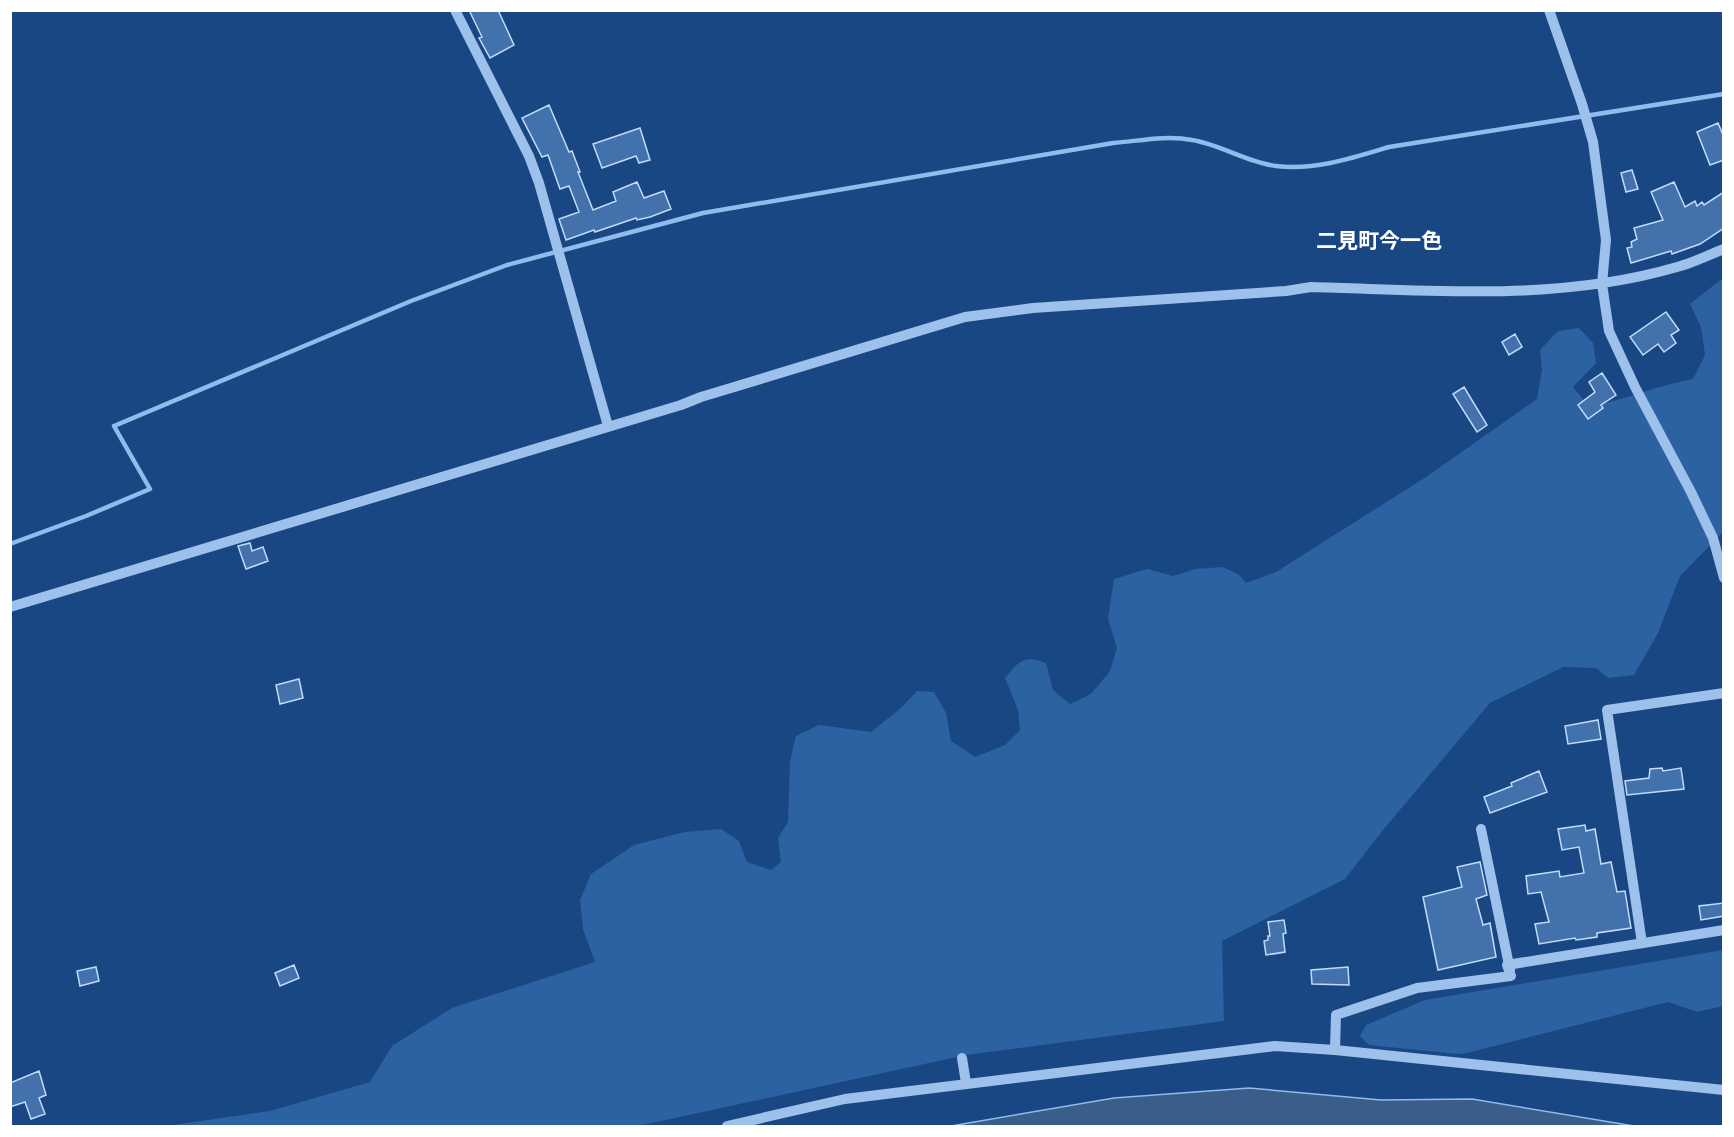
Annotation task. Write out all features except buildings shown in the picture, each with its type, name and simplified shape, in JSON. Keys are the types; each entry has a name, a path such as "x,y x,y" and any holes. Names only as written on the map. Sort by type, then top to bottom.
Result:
{"street":[{"path":"455,10 529,156 539,183 608,426"},
{"path":"1549,10 1593,142 1606,240 1602,284 1609,331 1635,387 1713,538 1724,578"},
{"path":"10,607 965,317 1033,308 1286,291 1311,287 1522,292 1602,284 1678,267 1724,249"},
{"path":"1642,943 1606,710 1724,693"},
{"path":"1481,829 1511,976"},
{"path":"1511,976 1507,965 1724,930"},
{"path":"1335,1050 1336,1015 1417,987 1511,976"},
{"path":"727,1126 845,1099 1275,1046 1335,1050 1724,1090"},
{"path":"962,1058 966,1083"}],"shaded area":[{"path":"1723,278 1723,532 1680,576 1658,633 1634,675 1608,678 1596,668 1563,667 1490,703 1383,830 1345,879 1222,941 1224,1021 966,1055 638,1126 166,1126 270,1111 370,1082 392,1046 452,1008 595,962 583,929 580,900 591,874 634,845 685,832 721,829 739,841 747,862 771,870 781,862 778,838 788,822 790,761 796,736 819,725 871,732 901,708 917,691 934,692 946,713 951,741 975,757 1005,745 1020,730 1018,710 1005,678 1022,661 1032,659 1046,663 1053,690 1070,704 1091,694 1110,671 1117,648 1108,619 1114,579 1147,569 1173,576 1195,569 1222,567 1238,574 1246,583 1276,572 1426,477 1537,399 1542,370 1540,350 1558,331 1579,328 1593,343 1596,363 1573,387 1589,407 1693,379 1705,355 1701,327 1690,304"},
{"path":"1723,950 1723,1006 1697,1012 1668,1002 1457,1054 1369,1045 1360,1036 1366,1025 1425,1000"},
{"path":"1249,1088 1381,1100 1472,1099 1634,1126 951,1126 1114,1098"}],"waterway":[{"path":"10,544 150,489 114,426 411,301 507,265 703,213 1113,143 1152,139 1172,138 1202,142 1266,164 1304,167 1347,159 1389,147 1724,94"}],"district":[{"name":"二見町今一色","path":"1379,241"}]}
